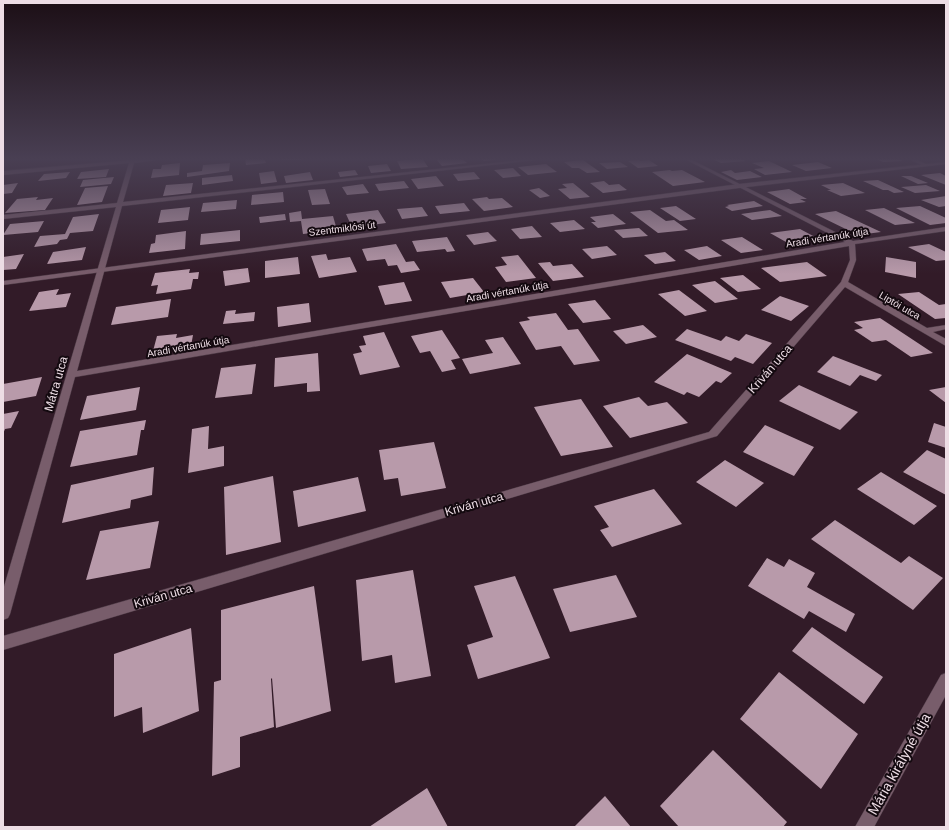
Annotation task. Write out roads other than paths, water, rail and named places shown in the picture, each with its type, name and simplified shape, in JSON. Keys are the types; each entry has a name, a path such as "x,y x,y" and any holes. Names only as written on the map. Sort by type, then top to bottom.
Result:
{"street":[{"name":"Mátra utca","path":"3,614 102,270 121,197"},
{"path":"3,217 194,197"},
{"name":"Szentmiklósi út","path":"3,283 658,197"},
{"path":"760,197 852,243"},
{"name":"Aradi vértanúk útja","path":"72,375 852,243 946,229"},
{"name":"Kriván utca","path":"3,642 713,434 844,283 853,260 852,243"},
{"name":"Liptói utca","path":"844,283 946,343"},
{"path":"925,331 946,327"},
{"name":"Mária királyné útja","path":"864,827 946,680"}]}
